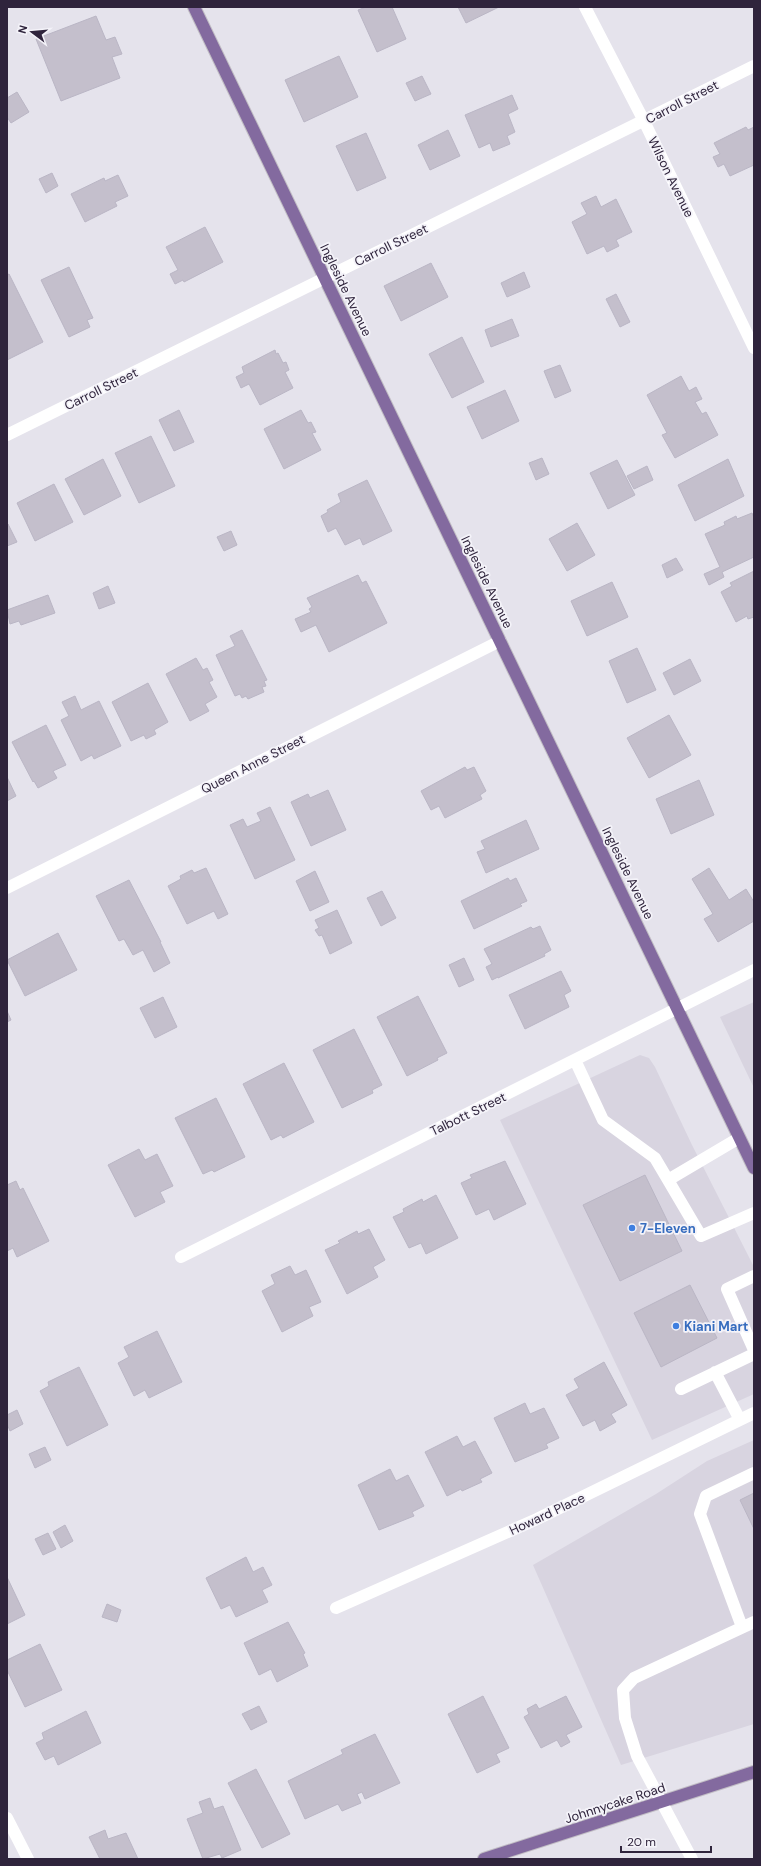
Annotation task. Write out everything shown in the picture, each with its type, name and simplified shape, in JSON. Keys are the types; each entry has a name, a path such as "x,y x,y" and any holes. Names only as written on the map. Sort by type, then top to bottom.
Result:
{"main road":[{"name":"Ingleside Avenue","path":"194,7 754,1168"},
{"name":"Johnnycake Road","path":"484,1859 662,1803 754,1772"}],"street":[{"name":"Wilson Avenue","path":"585,7 644,121 754,348"},
{"name":"Carroll Street","path":"7,436 754,66"},
{"name":"Queen Anne Street","path":"7,888 500,641"},
{"name":"Talbott Street","path":"181,1256 754,970"},
{"path":"576,1060 603,1120 655,1158 701,1236 754,1213"},
{"path":"668,1180 739,1138"},
{"path":"754,1276 727,1289 754,1350"},
{"path":"681,1389 754,1354"},
{"path":"715,1372 740,1420"},
{"name":"Howard Place","path":"336,1608 537,1519 754,1413"},
{"path":"742,1628 700,1514 706,1496 754,1473"},
{"path":"692,1859 637,1756 625,1718 623,1690 634,1678 754,1622"},
{"path":"7,1818 28,1859"}],"shaded area":[{"path":"754,1002 754,1088 720,1017"},
{"path":"640,1055 649,1058 655,1067 692,1145 754,1267 754,1394 652,1440 500,1120"},
{"path":"754,1440 754,1724 621,1765 533,1565 656,1494 707,1461"}],"building":[{"path":"366,7 392,7 406,39 377,52 358,10"},
{"path":"458,7 499,7 466,23"},
{"path":"96,16 106,40 115,37 122,54 112,57 120,78 61,101 36,39"},
{"path":"339,56 358,97 304,122 285,80"},
{"path":"422,76 431,94 415,101 406,83"},
{"path":"17,92 29,112 11,123 7,117 7,98"},
{"path":"512,95 518,109 508,114 515,132 507,136 510,144 493,151 490,143 479,148 465,115"},
{"path":"746,127 748,130 754,127 754,165 730,176 724,164 718,167 713,157 720,154 714,143"},
{"path":"448,130 460,156 430,170 418,145"},
{"path":"366,133 386,178 357,191 336,146"},
{"path":"52,173 58,186 46,193 39,179"},
{"path":"118,175 128,196 115,202 117,206 85,222 71,194 104,178 105,181"},
{"path":"596,196 601,207 616,199 632,232 616,240 619,246 607,252 604,246 587,254 572,222 587,214 581,203"},
{"path":"205,227 223,262 184,282 183,280 175,284 170,274 178,270 166,247"},
{"path":"431,263 448,297 401,321 384,286"},
{"path":"69,267 93,318 87,320 90,327 69,337 41,280"},
{"path":"524,272 530,287 507,297 501,283"},
{"path":"9,274 43,342 7,360 7,275"},
{"path":"616,294 630,322 620,327 606,299"},
{"path":"512,319 519,336 491,347 485,330"},
{"path":"462,337 484,382 452,398 429,354"},
{"path":"275,350 276,354 278,353 283,363 286,362 289,370 285,372 293,388 260,405 249,384 241,388 236,377 244,373 242,367"},
{"path":"560,365 571,391 555,398 544,371"},
{"path":"681,376 689,391 696,387 702,399 695,402 702,414 706,412 718,435 675,458 662,435 667,433 647,395"},
{"path":"505,390 519,421 482,439 467,407"},
{"path":"179,410 194,442 174,451 159,420"},
{"path":"301,410 308,423 311,422 316,432 312,433 321,450 284,469 264,429"},
{"path":"151,436 175,486 139,503 115,453"},
{"path":"542,458 549,474 536,480 529,463"},
{"path":"103,459 121,496 84,515 65,479"},
{"path":"728,459 744,496 695,521 678,485"},
{"path":"617,460 635,495 608,509 590,473"},
{"path":"647,466 653,480 634,489 627,476"},
{"path":"367,480 392,531 363,545 360,538 345,545 336,528 328,532 321,516 328,512 327,510 341,502 338,494"},
{"path":"54,484 73,522 35,541 17,503"},
{"path":"752,513 754,518 754,557 722,572 724,577 709,585 704,574 720,567 705,534 725,525 724,522 736,516 737,519"},
{"path":"577,523 595,555 567,571 549,539"},
{"path":"8,524 17,542 7,546 7,525"},
{"path":"231,531 237,545 224,551 217,537"},
{"path":"676,558 683,570 667,578 662,565"},
{"path":"754,571 754,617 748,619 747,616 736,622 721,592 732,586 730,583"},
{"path":"358,575 362,583 366,581 387,623 329,652 316,625 301,632 295,619 311,612 309,609 312,607 307,598"},
{"path":"612,582 628,617 587,636 571,601"},
{"path":"108,586 115,603 99,609 93,593"},
{"path":"48,595 55,613 21,625 19,621 10,624 7,610"},
{"path":"242,630 267,680 264,681 266,686 262,687 264,692 248,699 246,696 242,698 240,694 235,696 216,655 235,646 230,636"},
{"path":"637,648 656,690 627,703 609,661"},
{"path":"196,658 203,670 207,668 213,680 209,682 217,697 205,704 209,711 190,721 166,674"},
{"path":"690,659 701,681 674,695 663,673"},
{"path":"148,683 168,722 154,730 156,734 146,739 144,735 131,741 112,702"},
{"path":"75,696 81,710 99,701 121,746 94,759 92,755 81,761 61,720 69,716 62,702"},
{"path":"669,715 691,755 649,778 627,738"},
{"path":"46,725 66,765 53,771 57,778 38,788 34,781 33,782 12,742"},
{"path":"465,767 467,770 474,767 486,791 480,795 482,799 445,818 439,806 431,810 421,791"},
{"path":"7,777 16,796 7,801"},
{"path":"699,780 714,815 671,834 656,799"},
{"path":"328,790 346,830 311,846 291,802 308,794 310,798"},
{"path":"270,807 295,860 255,879 230,825 243,819 247,827 261,821 257,813"},
{"path":"526,820 539,849 486,873 477,852 485,849 481,841"},
{"path":"206,868 228,914 218,919 214,911 187,924 168,886 181,879 180,876 192,870 194,873"},
{"path":"709,868 729,900 746,889 754,902 754,921 718,942 704,919 713,914 692,879"},
{"path":"315,871 329,902 310,911 296,881"},
{"path":"508,878 510,881 516,878 527,901 520,904 522,906 474,929 461,901"},
{"path":"129,880 161,942 170,963 154,972 143,950 133,955 124,939 119,941 96,896"},
{"path":"382,891 396,918 381,926 367,898"},
{"path":"337,910 352,943 330,954 322,935 319,936 315,930 319,928 315,920"},
{"path":"540,926 551,950 544,954 545,956 492,980 486,967 492,964 484,949 531,927 533,929"},
{"path":"58,933 77,970 25,996 7,960"},
{"path":"464,958 474,980 459,987 449,965"},
{"path":"561,971 571,991 564,995 569,1007 525,1029 509,995"},
{"path":"418,996 447,1053 437,1058 438,1060 407,1076 377,1017"},
{"path":"163,997 177,1027 155,1038 140,1008"},
{"path":"7,1011 11,1020 7,1022"},
{"path":"354,1029 382,1085 372,1090 373,1093 342,1108 313,1050"},
{"path":"284,1063 314,1122 283,1138 281,1135 271,1140 243,1084"},
{"path":"216,1098 245,1157 214,1172 212,1170 203,1174 175,1118"},
{"path":"139,1149 145,1160 157,1154 173,1186 160,1192 165,1202 135,1217 108,1165"},
{"path":"505,1161 526,1204 494,1220 489,1209 476,1215 461,1183 472,1178 470,1175"},
{"name":"7-Eleven","path":"645,1175 682,1251 620,1281 583,1205"},
{"path":"16,1181 20,1190 23,1188 49,1241 17,1257 13,1248 7,1251 7,1185"},
{"path":"436,1195 458,1238 426,1254 421,1243 409,1248 393,1217 404,1212 403,1209 422,1199 423,1202"},
{"path":"369,1229 385,1260 373,1267 378,1277 347,1294 325,1250 340,1243 338,1241 357,1231 358,1234"},
{"path":"290,1266 295,1275 306,1270 321,1302 309,1307 313,1316 282,1332 262,1291 275,1284 271,1275"},
{"name":"Kiani Mart","path":"690,1285 717,1338 661,1367 634,1313"},
{"path":"157,1331 182,1382 149,1398 145,1390 134,1396 118,1363 129,1357 124,1347"},
{"path":"604,1362 627,1405 611,1414 616,1422 600,1431 595,1420 583,1426 566,1395 579,1388 574,1379"},
{"path":"79,1367 108,1425 67,1446 40,1391 49,1386 48,1382"},
{"path":"525,1403 530,1414 544,1408 559,1438 546,1444 548,1448 515,1462 494,1418"},
{"path":"17,1410 23,1424 10,1431 7,1424 7,1415"},
{"path":"457,1436 463,1447 475,1441 492,1473 480,1479 482,1482 462,1491 461,1489 447,1496 425,1452"},
{"path":"45,1447 51,1460 35,1468 29,1454"},
{"path":"390,1469 396,1481 408,1475 424,1506 412,1512 414,1516 379,1530 358,1485"},
{"path":"754,1493 754,1529 740,1500"},
{"path":"65,1525 73,1541 61,1548 53,1532"},
{"path":"48,1533 56,1549 43,1555 35,1539"},
{"path":"246,1557 253,1572 263,1567 272,1585 262,1590 268,1602 236,1617 230,1605 221,1609 206,1578"},
{"path":"7,1577 25,1615 7,1624"},
{"path":"107,1604 121,1610 117,1622 102,1617"},
{"path":"288,1622 305,1653 303,1654 308,1666 277,1682 271,1669 259,1675 244,1643"},
{"path":"40,1644 62,1690 25,1707 7,1670 7,1660"},
{"path":"483,1696 509,1748 496,1754 500,1762 477,1773 448,1714"},
{"path":"566,1696 582,1727 566,1735 570,1742 561,1747 557,1740 541,1748 524,1717 529,1714 527,1709 536,1704 539,1709"},
{"path":"259,1706 267,1722 251,1730 242,1714"},
{"path":"86,1711 101,1743 58,1765 54,1756 45,1760 36,1743 44,1739 42,1733"},
{"path":"375,1734 400,1783 365,1799 362,1792 357,1794 361,1803 342,1811 338,1804 305,1819 288,1781 343,1754 341,1750"},
{"path":"256,1769 290,1834 262,1848 228,1783"},
{"path":"210,1798 214,1809 223,1806 241,1850 222,1858 220,1854 203,1859 187,1819 203,1813 199,1802"},
{"path":"105,1830 108,1839 126,1833 138,1859 100,1859 89,1837"}],"place":[{"name":"7-Eleven","path":"632,1228"},
{"name":"Kiani Mart","path":"676,1326"}]}
